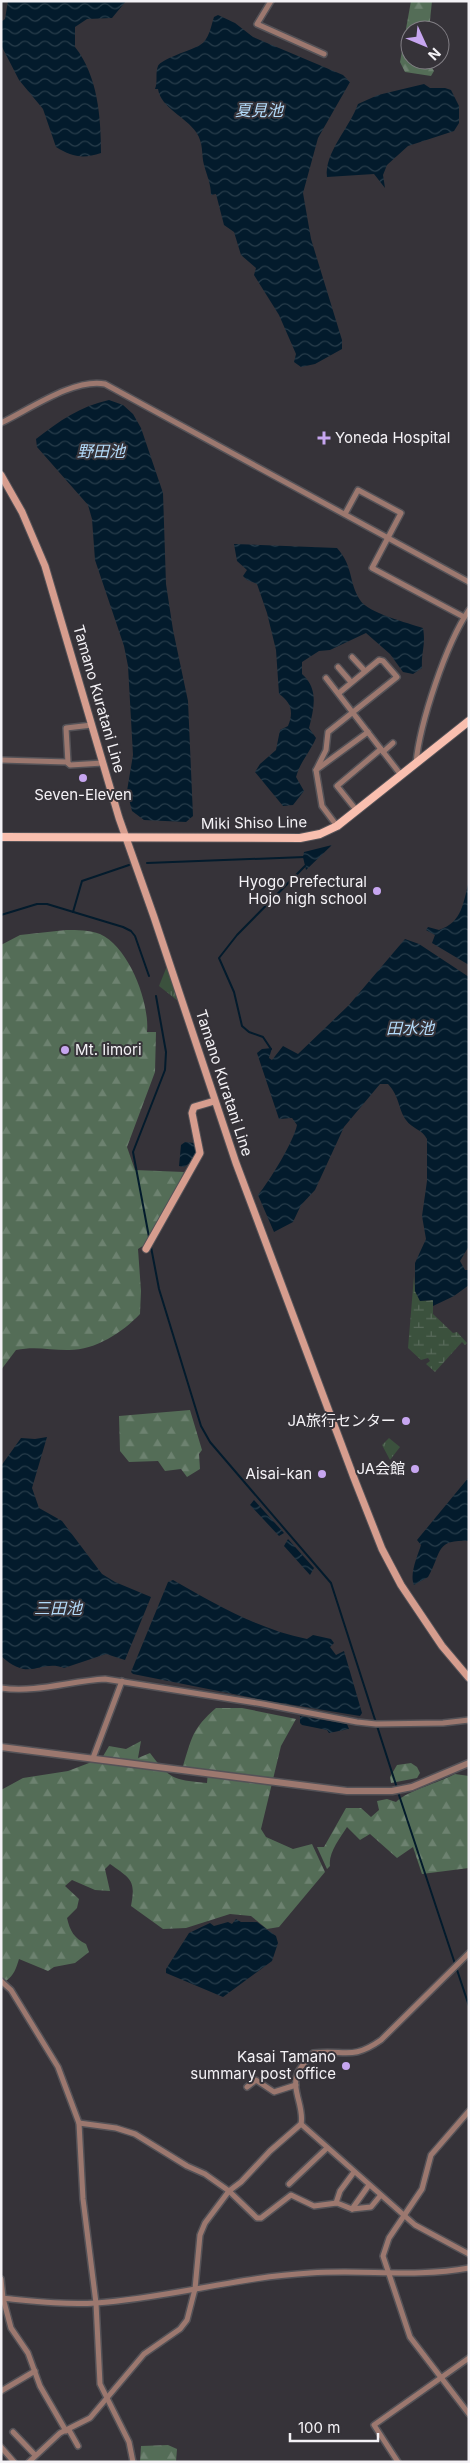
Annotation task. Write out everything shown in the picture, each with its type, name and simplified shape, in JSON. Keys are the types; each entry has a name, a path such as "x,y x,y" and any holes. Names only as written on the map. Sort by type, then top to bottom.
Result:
{"main road":[{"name":"Tamano Kuratani Line","path":"1,475 22,512 45,566 126,836 236,1163 382,1549 401,1585 423,1620 469,1678"},
{"name":"Miki Shiso Line","path":"1,837 300,838 320,834 337,826 357,811 469,721"},
{"path":"146,1250 200,1152 192,1112 194,1107 211,1102"}],"street":[{"path":"271,1 257,24 324,54"},
{"path":"1,423 80,384 95,382 106,384 469,582"},
{"path":"345,514 358,490 400,513 372,568 464,617"},
{"path":"416,762 419,737 449,652 464,617 469,610"},
{"path":"352,657 365,671"},
{"path":"337,826 322,806 316,770 326,750 328,732 397,677 383,661 378,660 338,692"},
{"path":"338,667 351,682"},
{"path":"326,678 401,775"},
{"path":"68,763 66,728 92,725"},
{"path":"316,770 368,732"},
{"path":"357,811 336,786 393,743"},
{"path":"1,760 68,763 70,765 103,763"},
{"path":"1,1688 22,1691 86,1680 122,1681 356,1722 376,1724 433,1723 469,1720"},
{"path":"93,1758 122,1681"},
{"path":"1,1747 347,1791 392,1791 412,1787 469,1763"},
{"path":"28,2462 60,2434 90,2418 144,2354 180,2329 187,2320 194,2289 200,2236 212,2212 229,2191 241,2182 270,2151 301,2124 302,2113 296,2085 297,2074 313,2053 355,2054 367,2050 381,2040 469,1953"},
{"path":"1,1981 11,1990 58,2066 79,2123 83,2200 96,2303 100,2384 129,2442 133,2462"},
{"path":"247,2087 256,2080 274,2092 296,2085"},
{"path":"469,2111 431,2155 422,2189 403,2214 385,2248 384,2256 410,2337 469,2414"},
{"path":"79,2123 116,2128 135,2134 187,2166 205,2174 229,2191 257,2218 261,2218 291,2195 314,2206 336,2203 352,2209 371,2207 380,2196"},
{"path":"301,2124 380,2196 419,2228 469,2254"},
{"path":"289,2184 327,2148"},
{"path":"336,2203 340,2191 354,2172"},
{"path":"352,2209 368,2185"},
{"path":"2,2298 49,2303 96,2303 194,2289 241,2280 311,2273 433,2273 469,2268"},
{"path":"1,2278 2,2298 11,2328 28,2353 40,2386 78,2446"},
{"path":"398,2462 374,2424 469,2358"},
{"path":"1,2391 35,2371"},
{"path":"12,2432 35,2455"},
{"path":"1,2447 14,2462"}],"green space":[{"path":"411,1 432,1 430,20 408,20"},
{"path":"404,70 434,71 431,76 405,72"},
{"path":"66,930 88,931 100,934 120,951 136,977 141,992 145,1006 147,1032 156,1032 155,1072 127,1147 135,1170 184,1172 152,1240 138,1249 141,1291 140,1314 125,1328 107,1340 77,1350 36,1348 16,1350 1,1370 1,945 20,935"},
{"path":"167,966 178,1001 159,986"},
{"path":"414,1276 415,1291 420,1301 433,1300 433,1314 453,1333 457,1332 467,1343 465,1345 462,1342 435,1372 426,1364 430,1361 428,1358 421,1360 408,1348"},
{"path":"190,1410 202,1450 199,1454 200,1469 187,1477 181,1469 165,1471 158,1461 129,1462 120,1451 119,1416"},
{"path":"389,1438 400,1447 390,1460 382,1445"},
{"path":"216,1708 242,1708 296,1719 281,1746 261,1829 266,1837 293,1849 312,1844 325,1872 279,1927 267,1929 251,1916 230,1914 186,1928 163,1929 131,1906 133,1891 130,1881 123,1873 110,1864 105,1869 110,1891 95,1890 72,1880 65,1886 79,1899 77,1908 67,1918 70,1927 73,1934 86,1944 89,1952 75,1963 54,1967 48,1971 19,1959 16,1969 11,1976 6,1981 1,1978 1,1790 23,1778 68,1771 102,1758 109,1746 126,1749 141,1741 138,1758 150,1753 168,1774 187,1781 207,1783 208,1771 183,1766 197,1728"},
{"path":"411,1763 417,1767 420,1773 417,1778 391,1783 390,1777 397,1765"},
{"path":"455,1774 469,1776 469,1868 422,1874 413,1847 397,1858 370,1834 360,1840 347,1827 333,1851 330,1866 327,1869 317,1847 324,1847 346,1808 361,1808 371,1817 379,1810 377,1801 387,1799 396,1802 407,1794"},
{"path":"168,2445 177,2449 176,2462 140,2462 141,2446"}],"water":[{"path":"8,1 126,1 112,18 87,19 75,27 75,47 89,71 97,98 101,153 78,156 56,147 43,109 19,80 1,45 1,22 5,19"},
{"name":"夏見池","path":"218,15 235,23 253,37 343,75 350,82 318,138 303,193 311,239 342,340 342,349 315,364 301,367 294,362 296,354 279,315 254,275 256,268 241,255 234,232 224,225 216,194 211,195 199,136 192,127 164,102 158,89 155,89 160,63 203,43 206,40 214,17"},
{"path":"424,84 430,88 451,90 459,106 459,123 454,131 408,146 387,165 383,175 385,188 374,174 327,177 327,168 333,149 358,104 378,95"},
{"name":"野田池","path":"109,400 123,405 133,414 141,428 163,493 166,584 173,630 188,701 193,816 186,822 144,820 132,811 127,791 133,755 128,666 124,646 95,560 92,519 88,505 37,447 36,439 62,420 89,406"},
{"path":"234,544 337,548 346,561 356,593 364,605 389,617 423,628 422,668 413,674 403,672 390,654 366,633 330,650 319,651 302,662 302,674 313,692 314,699 309,728 316,738 298,771 296,777 304,791 293,805 283,806 255,772 260,764 276,750 280,730 288,726 291,712 289,704 279,694 276,650 267,613 257,584 243,576 247,570 237,561"},
{"path":"332,845 306,870 303,857 304,852"},
{"path":"469,881 469,965 432,943 435,935 426,930 428,927 439,930 453,922 461,910"},
{"name":"田水池","path":"405,939 419,944 469,977 469,1246 460,1261 465,1270 469,1270 469,1285 454,1296 433,1306 433,1300 420,1301 415,1291 415,1263 426,1239 422,1216 427,1181 427,1139 406,1120 395,1094 388,1084 380,1084 344,1127 315,1190 301,1205 293,1222 274,1232 258,1195 280,1161 297,1125 292,1118 279,1119 257,1053 262,1049 272,1048 269,1058 272,1060 283,1046 298,1054 349,1005"},
{"path":"185,1142 194,1143 197,1153 191,1162 184,1167 179,1166 181,1145"},
{"name":"三田池","path":"47,1437 32,1488 39,1508 62,1521 102,1574 115,1582 151,1597 125,1660 106,1654 64,1668 48,1666 27,1669 11,1664 1,1656 1,1466 21,1438 35,1439"},
{"path":"469,1477 469,1541 458,1541 444,1545 428,1577 414,1585 413,1570 421,1545 417,1540"},
{"path":"254,1500 284,1533 279,1536 250,1505"},
{"path":"288,1539 314,1568 310,1575 284,1546"},
{"path":"173,1580 221,1607 271,1629 307,1639 313,1635 331,1639 334,1643 330,1647 336,1655 344,1651 362,1713 360,1716 263,1700 133,1674 131,1672 168,1582"},
{"path":"300,1716 347,1724 349,1729 329,1733 327,1730 302,1725 300,1723"},
{"path":"236,1919 241,1922 257,1922 276,1936 278,1943 272,1961 223,1997 166,1973 166,1969 189,1933 210,1923 214,1926 228,1922 232,1924"}],"waterway":[{"path":"147,863 305,857"},
{"path":"73,912 82,881 129,865"},
{"path":"271,1049 263,1037 249,1032 242,1026 234,992 219,958 237,935 305,866"},
{"path":"1,915 37,904 47,904 123,927 131,931 135,936 149,976"},
{"path":"149,1237 133,1152 165,1070 166,1052 156,996"},
{"path":"151,1247 159,1289 201,1426 210,1442 331,1583 397,1788"},
{"path":"398,1792 469,2006"}],"place":[{"name":"Yoneda Hospital","path":"324,438"},
{"name":"Seven-Eleven","path":"83,778"},
{"name":"Hyogo Prefectural Hojo high school","path":"377,891"},
{"name":"Mt. Iimori","path":"65,1050"},
{"name":"JA旅行センター","path":"406,1421"},
{"name":"JA会館","path":"415,1469"},
{"name":"Aisai-kan","path":"322,1474"},
{"name":"Kasai Tamano summary post office","path":"346,2066"}]}
